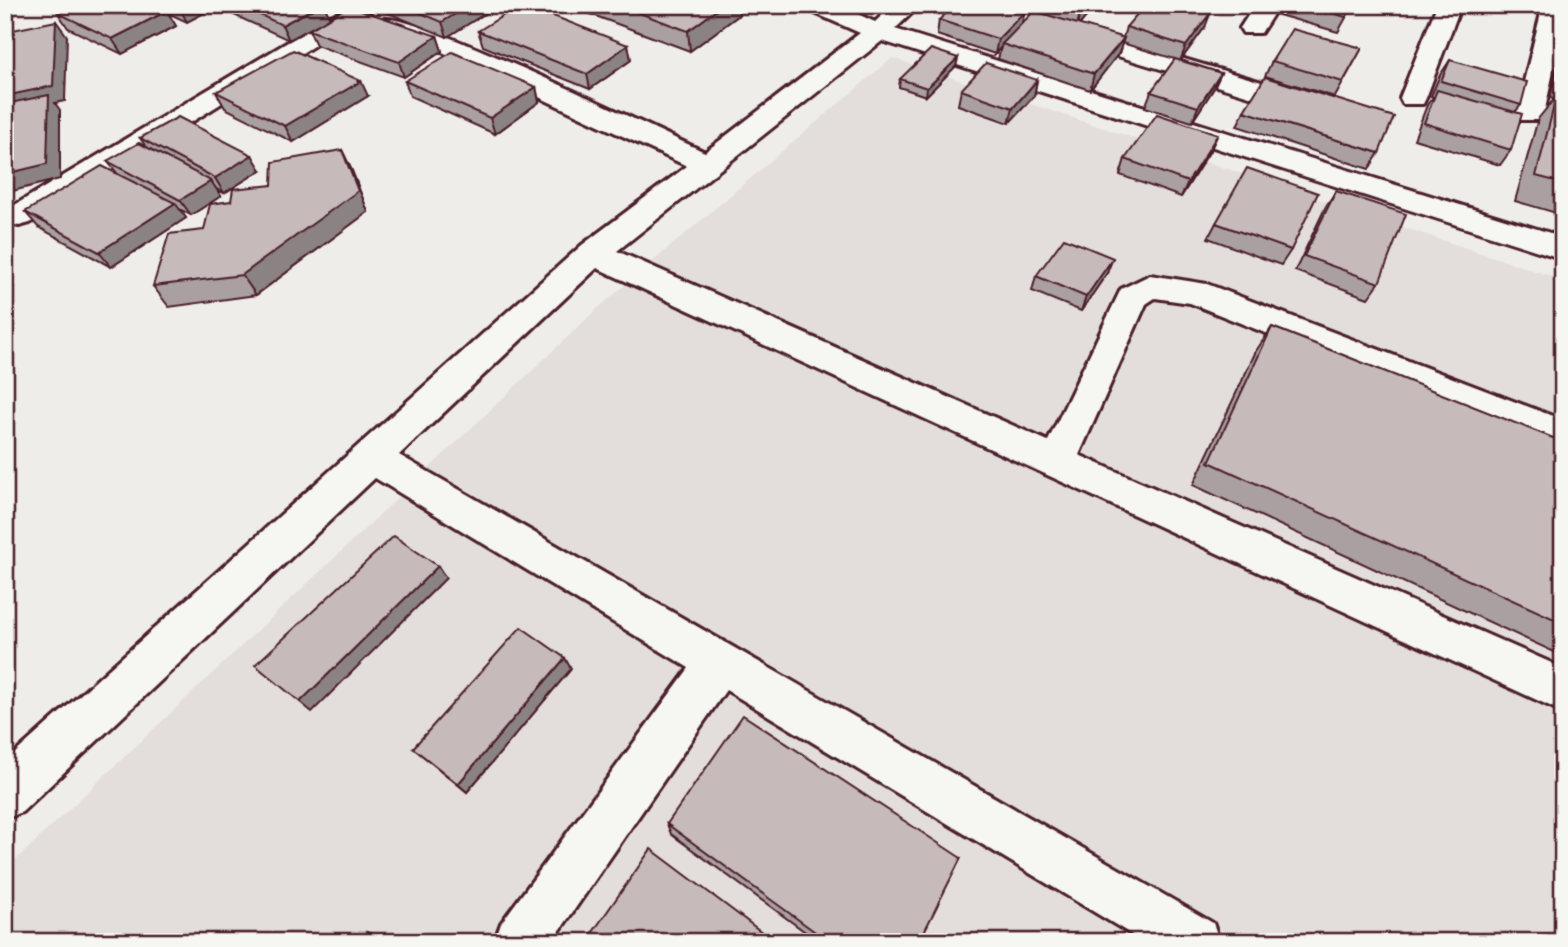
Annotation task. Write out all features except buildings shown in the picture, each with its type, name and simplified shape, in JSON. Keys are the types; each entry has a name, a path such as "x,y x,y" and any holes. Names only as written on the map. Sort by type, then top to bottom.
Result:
{"street":[{"path":"817,5 878,32 1563,248"},
{"path":"5,795 593,253 878,32 908,5"},
{"path":"975,5 1329,111"},
{"path":"1252,28 1267,5"},
{"path":"1413,99 1449,5"},
{"path":"1530,114 1555,5"},
{"path":"19,216 354,7 449,46 706,164"},
{"path":"593,253 1563,691"},
{"path":"1057,462 1133,297 1150,286 1172,286 1195,292 1563,436"},
{"path":"371,457 1187,940"},
{"path":"520,942 720,662"}],"shaded area":[{"path":"892,58 1563,280 1563,942 5,942 5,870 598,308"}]}
